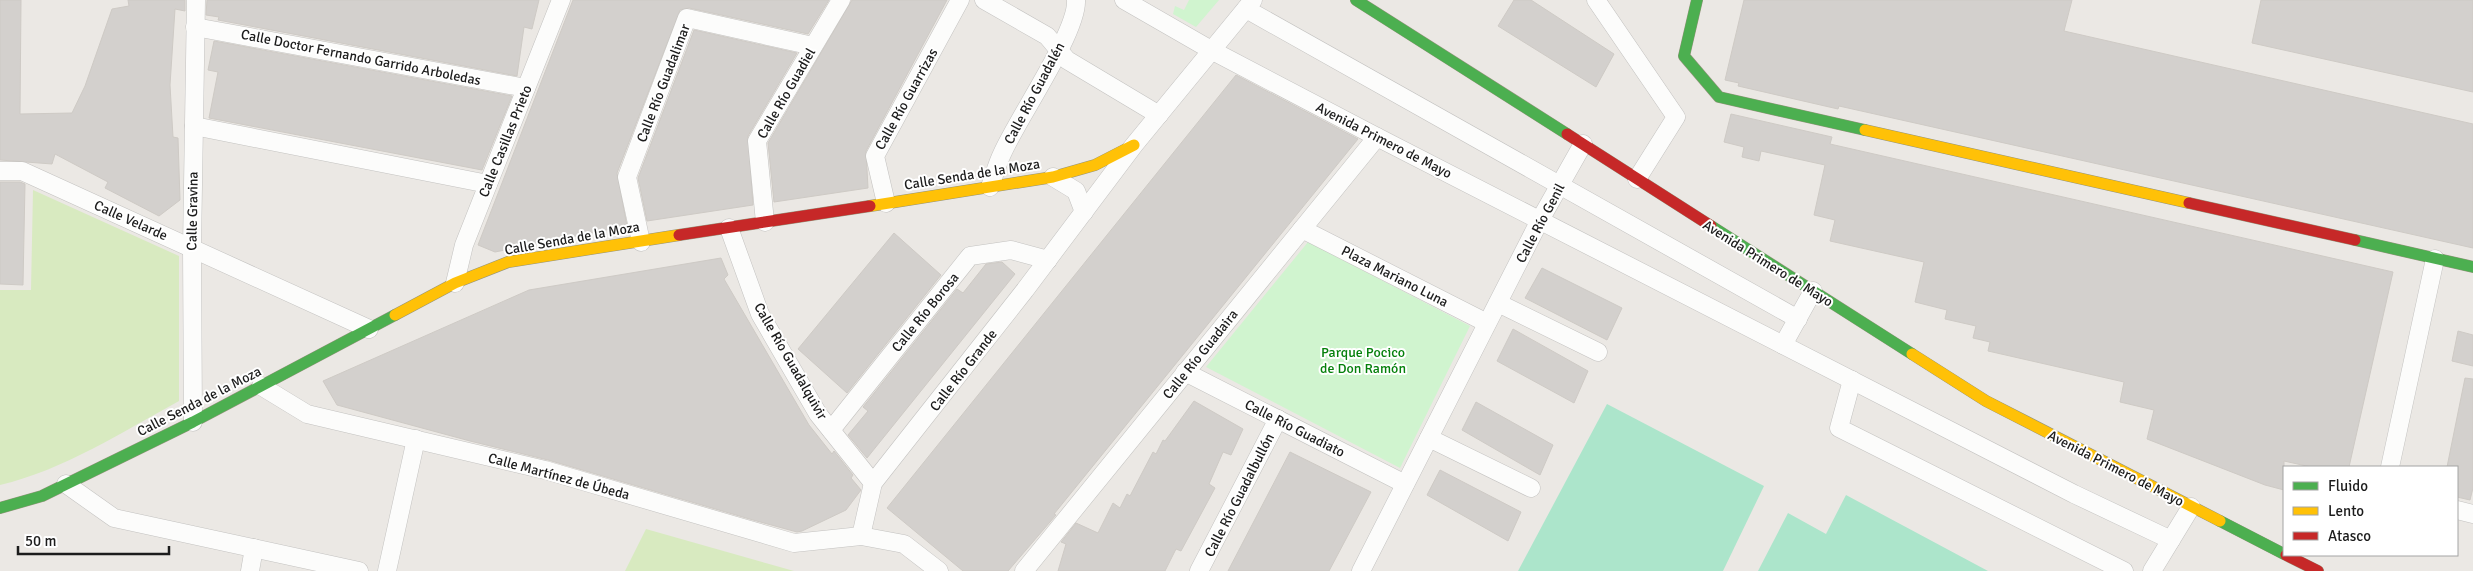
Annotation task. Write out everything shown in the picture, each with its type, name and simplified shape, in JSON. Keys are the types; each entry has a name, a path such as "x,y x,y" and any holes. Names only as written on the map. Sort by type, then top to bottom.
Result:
{"street":[{"name":"Calle Gravina","path":"193,422 192,247 196,0"},
{"name":"Calle Casillas Prieto","path":"456,283 464,245 561,0"},
{"name":"Calle Río Guadiel","path":"765,222 757,142 841,0"},
{"name":"Calle Río Guarrizas","path":"886,203 875,156 960,0"},
{"path":"984,0 1047,36 1067,60 1159,115"},
{"name":"Calle Río Guadalén","path":"990,186 1002,153 1059,49 1076,9 1076,0"},
{"path":"1124,0 1211,50"},
{"name":"Avenida Primero de Mayo","path":"1356,0 1986,400 2283,553"},
{"path":"1596,0 1676,117 1637,178"},
{"path":"1697,0 1684,56 1719,97 2473,267"},
{"path":"1250,5 1798,318"},
{"name":"Calle Río Grande","path":"862,536 873,483 1048,260 1134,145 1250,5"},
{"name":"Calle Río Guadalimar","path":"641,242 627,177 687,18 813,46"},
{"name":"Calle Doctor Fernando Garrido Arboledas","path":"195,27 526,88"},
{"name":"Avenida Primero de Mayo","path":"1211,50 2074,494 2171,540"},
{"path":"194,126 488,184"},
{"name":"Calle Río Guadaira","path":"1024,571 1378,137"},
{"name":"Calle Río Genil","path":"1363,570 1540,220 1583,144"},
{"name":"Calle Senda de la Moza","path":"0,508 42,496 193,422 456,283 508,262 1054,176 1095,165 1134,145"},
{"name":"Calle Velarde","path":"0,171 22,171 369,329"},
{"path":"1054,176 1076,191 1084,212"},
{"name":"Calle Río Guadalquivir","path":"729,228 760,314 818,414 873,483"},
{"name":"Plaza Mariano Luna","path":"1302,229 1487,323"},
{"name":"Calle Río Borosa","path":"831,430 970,256 1011,250 1048,260"},
{"path":"2390,466 2435,259"},
{"path":"1783,344 1812,291"},
{"path":"1498,303 1598,352"},
{"name":"Calle Río Guadiato","path":"1185,372 1405,484"},
{"path":"1852,380 1839,428 2124,571"},
{"name":"Calle Martínez de Úbeda","path":"262,386 307,414 545,470 794,543 862,536 904,544 939,571"},
{"name":"Calle Río Guadalbullón","path":"1199,571 1278,418"},
{"path":"1429,438 1531,488"},
{"path":"387,571 416,440"},
{"path":"66,484 114,518 359,571"},
{"name":"Avenida Primero de Mayo","path":"2152,571 2191,507"},
{"path":"2458,510 2473,514"},
{"path":"250,571 254,548"},
{"name":"Avenida Primero de Mayo","path":"2289,556 2318,571"}],"green space":[{"path":"1189,0 1219,0 1196,27 1173,14 1175,6 1184,10"},
{"path":"33,190 179,256 179,401 70,460 47,470 0,485 0,290 31,290"},
{"name":"Parque Pocico de Don Ramón","path":"1308,242 1470,326 1400,468 1206,367"},
{"path":"1607,404 1764,486 1723,571 1518,571"},
{"path":"1846,495 1988,571 1758,571 1788,513 1826,534"},
{"path":"646,529 794,571 625,571"}],"building":[{"path":"0,0 21,0 20,114 72,113 85,86 112,9 129,6 128,0 185,0 185,11 175,9 170,85 173,137 178,138 180,200 159,216 105,188 108,182 55,154 52,164 0,160"},
{"path":"207,0 539,0 532,29 524,27 517,76 218,20 219,17 206,15"},
{"path":"573,0 829,0 808,34 689,8 680,10 617,173 627,226 495,252 478,245"},
{"path":"852,0 947,0 866,151 868,188 774,202 768,143"},
{"path":"1514,0 1531,0 1614,54 1596,87 1498,26"},
{"path":"1744,0 2072,0 2064,31 2473,124 2473,248 1839,106 1838,109 1738,86 1739,83 1725,80"},
{"path":"2261,0 2473,0 2473,92 2252,43"},
{"path":"694,30 797,53 748,136 753,205 647,221 638,178"},
{"path":"214,41 512,96 482,170 209,118 218,72 208,70"},
{"path":"1236,75 1358,139 1054,514 1056,515 1008,571 963,571 887,508"},
{"path":"1731,114 1832,137 1830,144 2393,272 2349,466 2306,466 2284,461 2283,490 2265,485 2147,439 2154,410 2120,402 2124,382 1988,351 1990,342 1973,338 1976,326 1945,319 1947,310 1915,302 1924,262 1830,241 1835,220 1814,215 1825,165 1761,151 1759,161 1742,157 1744,147 1724,142"},
{"path":"0,182 20,182 25,184 23,285 0,284"},
{"path":"894,233 941,275 847,393 798,349"},
{"path":"721,258 728,275 724,279 809,425 832,454 834,451 853,475 851,478 861,490 846,510 802,531 797,532 548,460 337,405 323,381 529,290"},
{"path":"1002,262 1015,274 867,458 848,435 868,411 863,407 957,289 963,293 986,264"},
{"path":"1542,268 1622,308 1607,340 1525,298"},
{"path":"1513,329 1588,371 1574,403 1497,361"},
{"path":"2458,331 2473,335 2473,366 2452,361"},
{"path":"2465,378 2473,379 2473,488 2470,500 2458,497 2458,466 2447,466"},
{"path":"1194,401 1243,429 1231,455 1223,452 1209,484 1215,488 1181,551 1176,549 1165,571 1058,571 1066,544 1061,542 1076,523 1098,533 1113,503 1120,508 1127,494 1130,496 1153,452 1156,454 1163,440 1165,441"},
{"path":"1476,402 1553,445 1540,475 1462,430"},
{"path":"1290,452 1371,492 1329,571 1228,571"},
{"path":"1440,470 1521,512 1508,541 1427,495"}],"traffic: fast":[{"path":"1356,0 1567,134"},
{"path":"1697,0 1684,56 1719,97 1865,130"},
{"path":"1711,226 1912,354"},
{"path":"2355,240 2473,267"},
{"path":"0,508 42,496 193,422 395,315"},
{"path":"2220,521 2283,553"}],"traffic: slow":[{"path":"1865,130 2189,203"},
{"path":"870,206 1053,177 1095,165 1134,145"},
{"path":"395,315 455,283 508,262 679,235"},
{"path":"1912,354 1986,401 2220,521"}],"traffic: jam":[{"path":"1567,134 1711,226"},
{"path":"2189,203 2355,240"},
{"path":"679,235 870,206"},
{"path":"2288,556 2318,571"}]}
